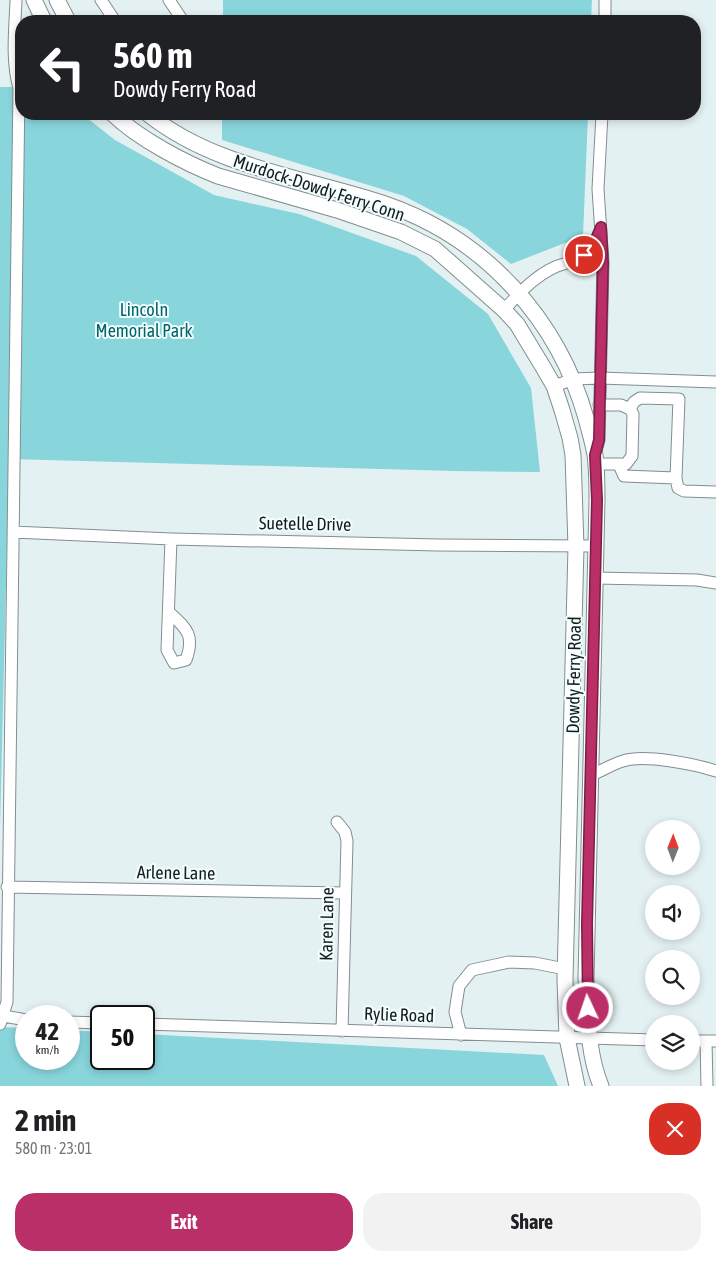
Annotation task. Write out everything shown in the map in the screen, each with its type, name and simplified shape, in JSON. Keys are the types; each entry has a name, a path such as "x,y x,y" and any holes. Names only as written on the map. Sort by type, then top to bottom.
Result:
{"main road":[{"path":"34,0 41,15"},
{"path":"57,0 63,15"},
{"name":"Murdock-Dowdy Ferry Conn","path":"119,120 160,147 218,176 385,226 434,249 504,310 517,324 554,386"},
{"name":"Murdock-Dowdy Ferry Conn","path":"156,120 176,134 234,160 388,205 434,225 485,261 518,293 549,334 574,379 595,460"},
{"path":"303,200 309,182"},
{"name":"Dowdy Ferry Road","path":"554,386 570,438 573,455 576,546 565,970 568,1038 577,1086"},
{"name":"Dowdy Ferry Road","path":"595,460 597,500 586,969 589,1038 597,1077 601,1086"},
{"path":"569,823 590,824"}],"street":[{"path":"16,0 17,15"},
{"path":"101,0 111,15"},
{"path":"169,0 179,15"},
{"path":"605,0 605,15"},
{"path":"15,1020 2,1020 7,1002 7,887 19,120"},
{"name":"Dowdy Ferry Road","path":"595,460 599,440 603,263 598,189 602,120"},
{"path":"574,263 594,244 601,227"},
{"path":"504,310 518,293 538,277 554,268 574,263 603,263"},
{"path":"554,386 574,379 600,378 716,382"},
{"path":"630,409 634,402 640,398 679,399 676,478 678,488 684,491 716,492"},
{"path":"595,460 619,465 626,464 632,456 633,414 630,409 621,406 599,405"},
{"path":"619,465 624,476 676,478"},
{"name":"Suetelle Drive","path":"13,532 171,539 595,546"},
{"path":"169,612 171,539"},
{"path":"595,578 697,580 716,583"},
{"path":"590,775 624,760 638,759 664,761 716,771"},
{"name":"Karen Lane","path":"336,822 345,832 346,841 342,1031"},
{"name":"Arlene Lane","path":"7,887 345,893"},
{"path":"461,1035 455,1012 459,986 472,970 509,962 535,963 565,970"},
{"name":"Rylie Road","path":"155,1024 645,1040"},
{"path":"707,1086 711,1041"}],"green space":[{"path":"223,0 592,0 591,15 223,15"},
{"name":"Lincoln Memorial Park","path":"0,87 15,87 15,120 90,120 115,140 214,195 299,214 416,256 488,314 531,388 540,472 9,459 0,830"},
{"path":"222,120 588,120 583,236 511,264 467,229 404,196 222,140"},
{"path":"0,1027 15,1028 15,1070 80,1070 80,1031 90,1031 90,1070 155,1070 155,1035 544,1055 558,1086 0,1086"}],"route":[{"path":"584,255 594,244 601,227 603,263 599,440 595,455 597,500 586,978 588,1008"}]}
